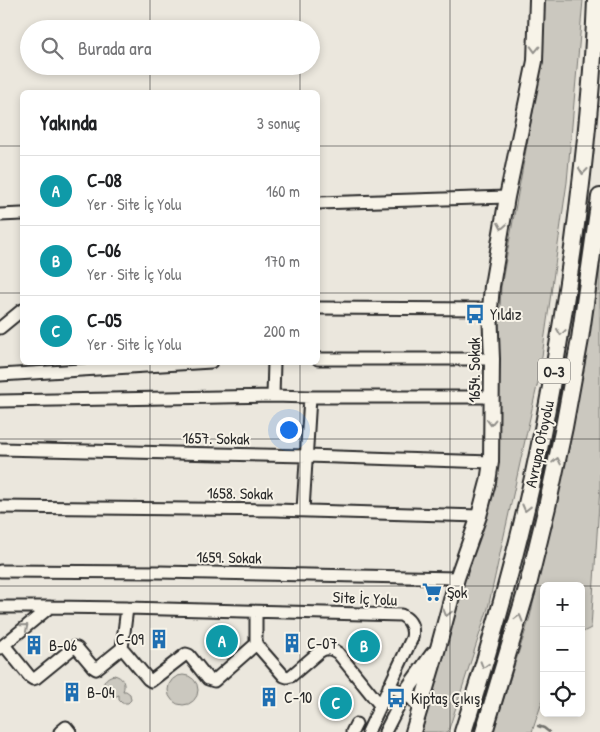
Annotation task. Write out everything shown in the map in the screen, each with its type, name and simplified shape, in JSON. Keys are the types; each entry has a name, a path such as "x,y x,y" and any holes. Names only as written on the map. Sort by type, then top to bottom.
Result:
{"highway":[{"name":"Avrupa Otoyolu","path":"462,732 487,655 518,543 560,341 577,221 590,101 596,0"},
{"name":"Avrupa Otoyolu","path":"484,732 527,589 547,507 580,339 600,197"}],"main road":[{"name":"1654. Sokak","path":"412,732 457,578 479,516 488,482 492,360 490,309 495,264 535,61 537,0"},
{"path":"420,708 414,699 404,693 438,648"}],"street":[{"path":"320,203 508,197"},
{"path":"0,214 20,214"},
{"path":"320,308 490,309"},
{"path":"0,328 20,312"},
{"path":"320,360 492,360"},
{"path":"0,375 162,365"},
{"path":"273,396 274,365"},
{"path":"0,401 273,396 491,398"},
{"path":"304,510 310,397"},
{"name":"1657. Sokak","path":"0,449 490,462"},
{"name":"1658. Sokak","path":"0,507 304,510 479,516"},
{"name":"1659. Sokak","path":"0,571 457,578"},
{"name":"Site İç Yolu","path":"0,607 127,608 401,615 410,621 413,634 368,732"},
{"path":"50,607 2,646 33,678 36,678 73,647 77,648 96,669 122,648 127,608"},
{"path":"256,612 256,644 284,676 287,678 291,676 321,650 332,649 338,653 380,705"},
{"path":"122,648 150,681 186,654 212,681 216,680 256,644"},
{"path":"396,672 413,680"},
{"path":"385,732 404,693 390,686"},
{"path":"60,732 66,727 70,732"}],"shaded area":[{"path":"542,0 583,0 567,182 539,377 488,608 448,732 420,732 492,477 501,287 542,62"},
{"path":"600,267 600,488 591,628 585,631 585,582 540,582 540,708 532,732 493,732 530,617 581,380"},
{"path":"114,675 120,677 123,681 123,691 130,694 131,700 128,703 122,703 119,700 119,695 111,696 104,691 103,685 105,681 108,677"},
{"path":"183,675 194,679 198,690 194,701 183,705 172,701 168,690 172,679"}],"waterway":[{"path":"538,726 549,732"}],"place":[{"name":"Yıldız","path":"475,314"},
{"name":"Şok","path":"432,592"},
{"name":"C-09","path":"159,639"},
{"name":"C-08","path":"222,641"},
{"name":"C-07","path":"292,643"},
{"name":"B-06","path":"34,645"},
{"name":"C-06","path":"364,646"},
{"name":"B-04","path":"72,692"},
{"name":"C-10","path":"269,697"},
{"name":"Kiptaş Çıkış","path":"396,698"},
{"name":"C-05","path":"336,703"}]}
